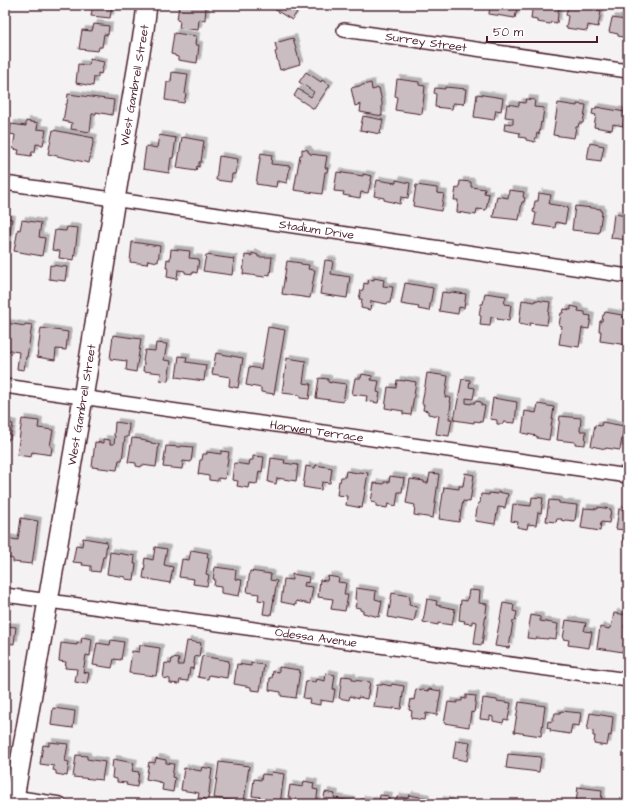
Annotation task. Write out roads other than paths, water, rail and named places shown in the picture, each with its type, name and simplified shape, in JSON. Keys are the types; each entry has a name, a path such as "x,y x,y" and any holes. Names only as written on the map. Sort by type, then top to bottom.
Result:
{"street":[{"name":"West Gambrell Street","path":"11,799 48,602 83,398 147,5"},
{"name":"Surrey Street","path":"344,30 628,71"},
{"name":"Stadium Drive","path":"5,183 628,276"},
{"name":"Harwen Terrace","path":"5,386 628,476"},
{"name":"Odessa Avenue","path":"5,595 628,680"},
{"path":"11,799 60,804"}]}
